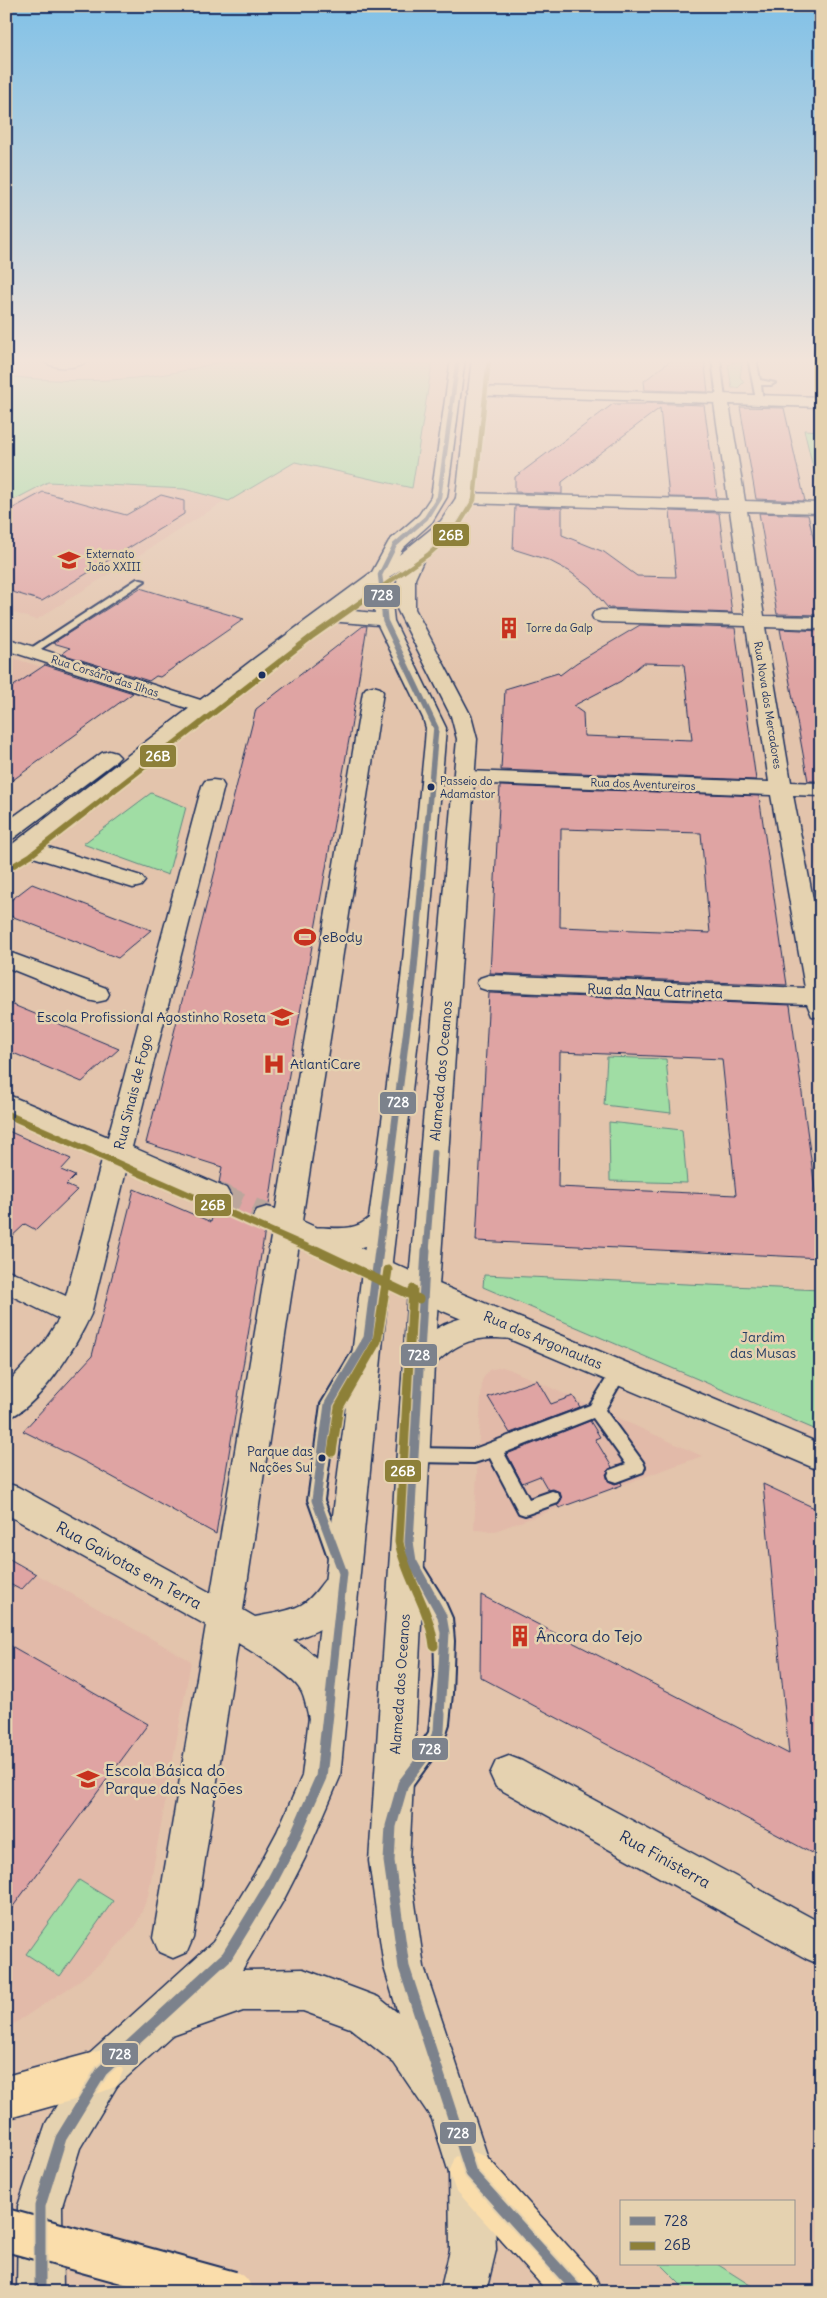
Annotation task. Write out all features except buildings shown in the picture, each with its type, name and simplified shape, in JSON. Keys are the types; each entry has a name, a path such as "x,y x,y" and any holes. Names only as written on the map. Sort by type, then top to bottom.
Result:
{"main road":[{"path":"6,2098 102,2071"},
{"path":"471,2173 579,2292"},
{"path":"6,2230 231,2292"}],"street":[{"path":"16,853 194,704 395,545 426,518 439,497 443,465"},
{"name":"Alameda dos Oceanos","path":"194,704 380,575 418,552 454,515 464,498 467,465"},
{"name":"Rua Nova dos Mercadores","path":"731,465 781,788 820,1001"},
{"path":"464,498 821,508"},
{"path":"40,2292 40,2206 61,2138 102,2071 226,1956 269,1887 291,1845 321,1776 368,1338 413,980 436,728 384,621 380,575 395,545"},
{"name":"Alameda dos Oceanos","path":"418,552 406,580 403,593 406,609 464,722 467,739 423,1290 389,1860 404,1967 471,2173 473,2250 463,2292"},
{"path":"356,575 380,575 406,580"},
{"path":"600,616 754,612 821,623"},
{"path":"324,615 366,617 384,621"},
{"name":"Rua Corsário das Ilhas","path":"6,644 194,704"},
{"path":"173,1938 238,1625 288,1227 374,692"},
{"path":"6,833 194,704"},
{"name":"Rua dos Aventureiros","path":"465,777 821,790"},
{"name":"Rua Sinais de Fogo","path":"6,1406 50,1360 67,1336 76,1314 213,786"},
{"path":"16,853 133,882"},
{"path":"6,958 97,994"},
{"name":"Rua da Nau Catrineta","path":"489,983 820,1001"},
{"path":"6,1103 216,1195"},
{"path":"288,1227 336,1241 356,1238 373,1231 384,1220"},
{"name":"Rua dos Argonautas","path":"288,1227 423,1290 821,1458"},
{"path":"6,1280 76,1314"},
{"path":"419,1362 444,1338 464,1329 486,1326 514,1328"},
{"name":"Rua Gaivotas em Terra","path":"6,1497 238,1625 297,1662 315,1681 324,1704 326,1726"},
{"path":"238,1625 300,1623 318,1614 331,1604 342,1579"},
{"name":"Rua Finisterra","path":"509,1774 821,1945"},
{"path":"159,2020 243,1990 302,1990 363,2012 409,2048 450,2108"}],"lane":[{"path":"30,652 140,581"},
{"path":"414,1455 474,1456 596,1410 619,1372"},
{"path":"596,1410 637,1467 616,1475"},
{"path":"494,1450 525,1508 552,1498"}],"shaded area":[{"name":"Externato João XXIII","path":"53,483 183,490 225,501 36,620 6,610 6,509"},
{"path":"6,656 42,667 6,691"},
{"path":"502,1367 702,1456 495,1531 474,1530 482,1380 489,1370"},
{"name":"Escola Básica do Parque das Nações","path":"6,1557 191,1661 148,1896 136,1926 104,1960 75,1984 6,2029"}],"green space":[{"path":"6,465 290,465 229,501 184,489 48,482 6,504"},
{"path":"310,465 416,465 412,488"},
{"path":"813,465 821,465 821,500"},
{"path":"151,793 186,807 168,875 83,844"},
{"path":"607,1057 666,1059 671,1113 604,1105"},
{"path":"609,1122 682,1130 687,1183 610,1181"},
{"name":"Jardim das Musas","path":"484,1275 821,1290 821,1432 483,1287"},
{"path":"79,1880 113,1901 60,1976 26,1954"},
{"path":"662,2266 720,2266 761,2292 688,2292"}],"tunnel":[{"path":"216,1195 267,1217"}],"transit line":[{"name":"728","path":"40,2292 40,2206 61,2138 102,2071 227,1956 269,1887 291,1845 321,1777 343,1573 316,1500 329,1404 368,1338 413,980 436,728 385,621 380,575 395,545 426,518 439,497 443,465"},
{"name":"26B","path":"11,867 31,855 311,637 429,554 455,531 465,517 474,500 478,465"},
{"name":"26B","path":"6,1114 306,1246 419,1299"},
{"name":"728","path":"434,1153 423,1290 409,1542 412,1561 442,1616 445,1633 439,1731 432,1746 403,1784 391,1826 389,1861 404,1967 471,2173 579,2292"},
{"name":"26B","path":"332,1452 339,1407 377,1341 388,1270"},
{"name":"26B","path":"413,1289 399,1542 406,1569 429,1619 433,1632 434,1646"}],"place":[{"name":"Externato João XXIII","path":"69,560"},
{"name":"Torre da Galp","path":"509,628"},
{"name":"Passeio do Adamastor","path":"431,787"},
{"name":"eBody","path":"305,937"},
{"name":"Escola Profissional Agostinho Roseta","path":"282,1017"},
{"name":"AtlantiCare","path":"274,1064"},
{"name":"Parque das Nações Sul","path":"322,1458"},
{"name":"Âncora do Tejo","path":"520,1636"},
{"name":"Escola Básica do Parque das Nações","path":"88,1779"}]}
